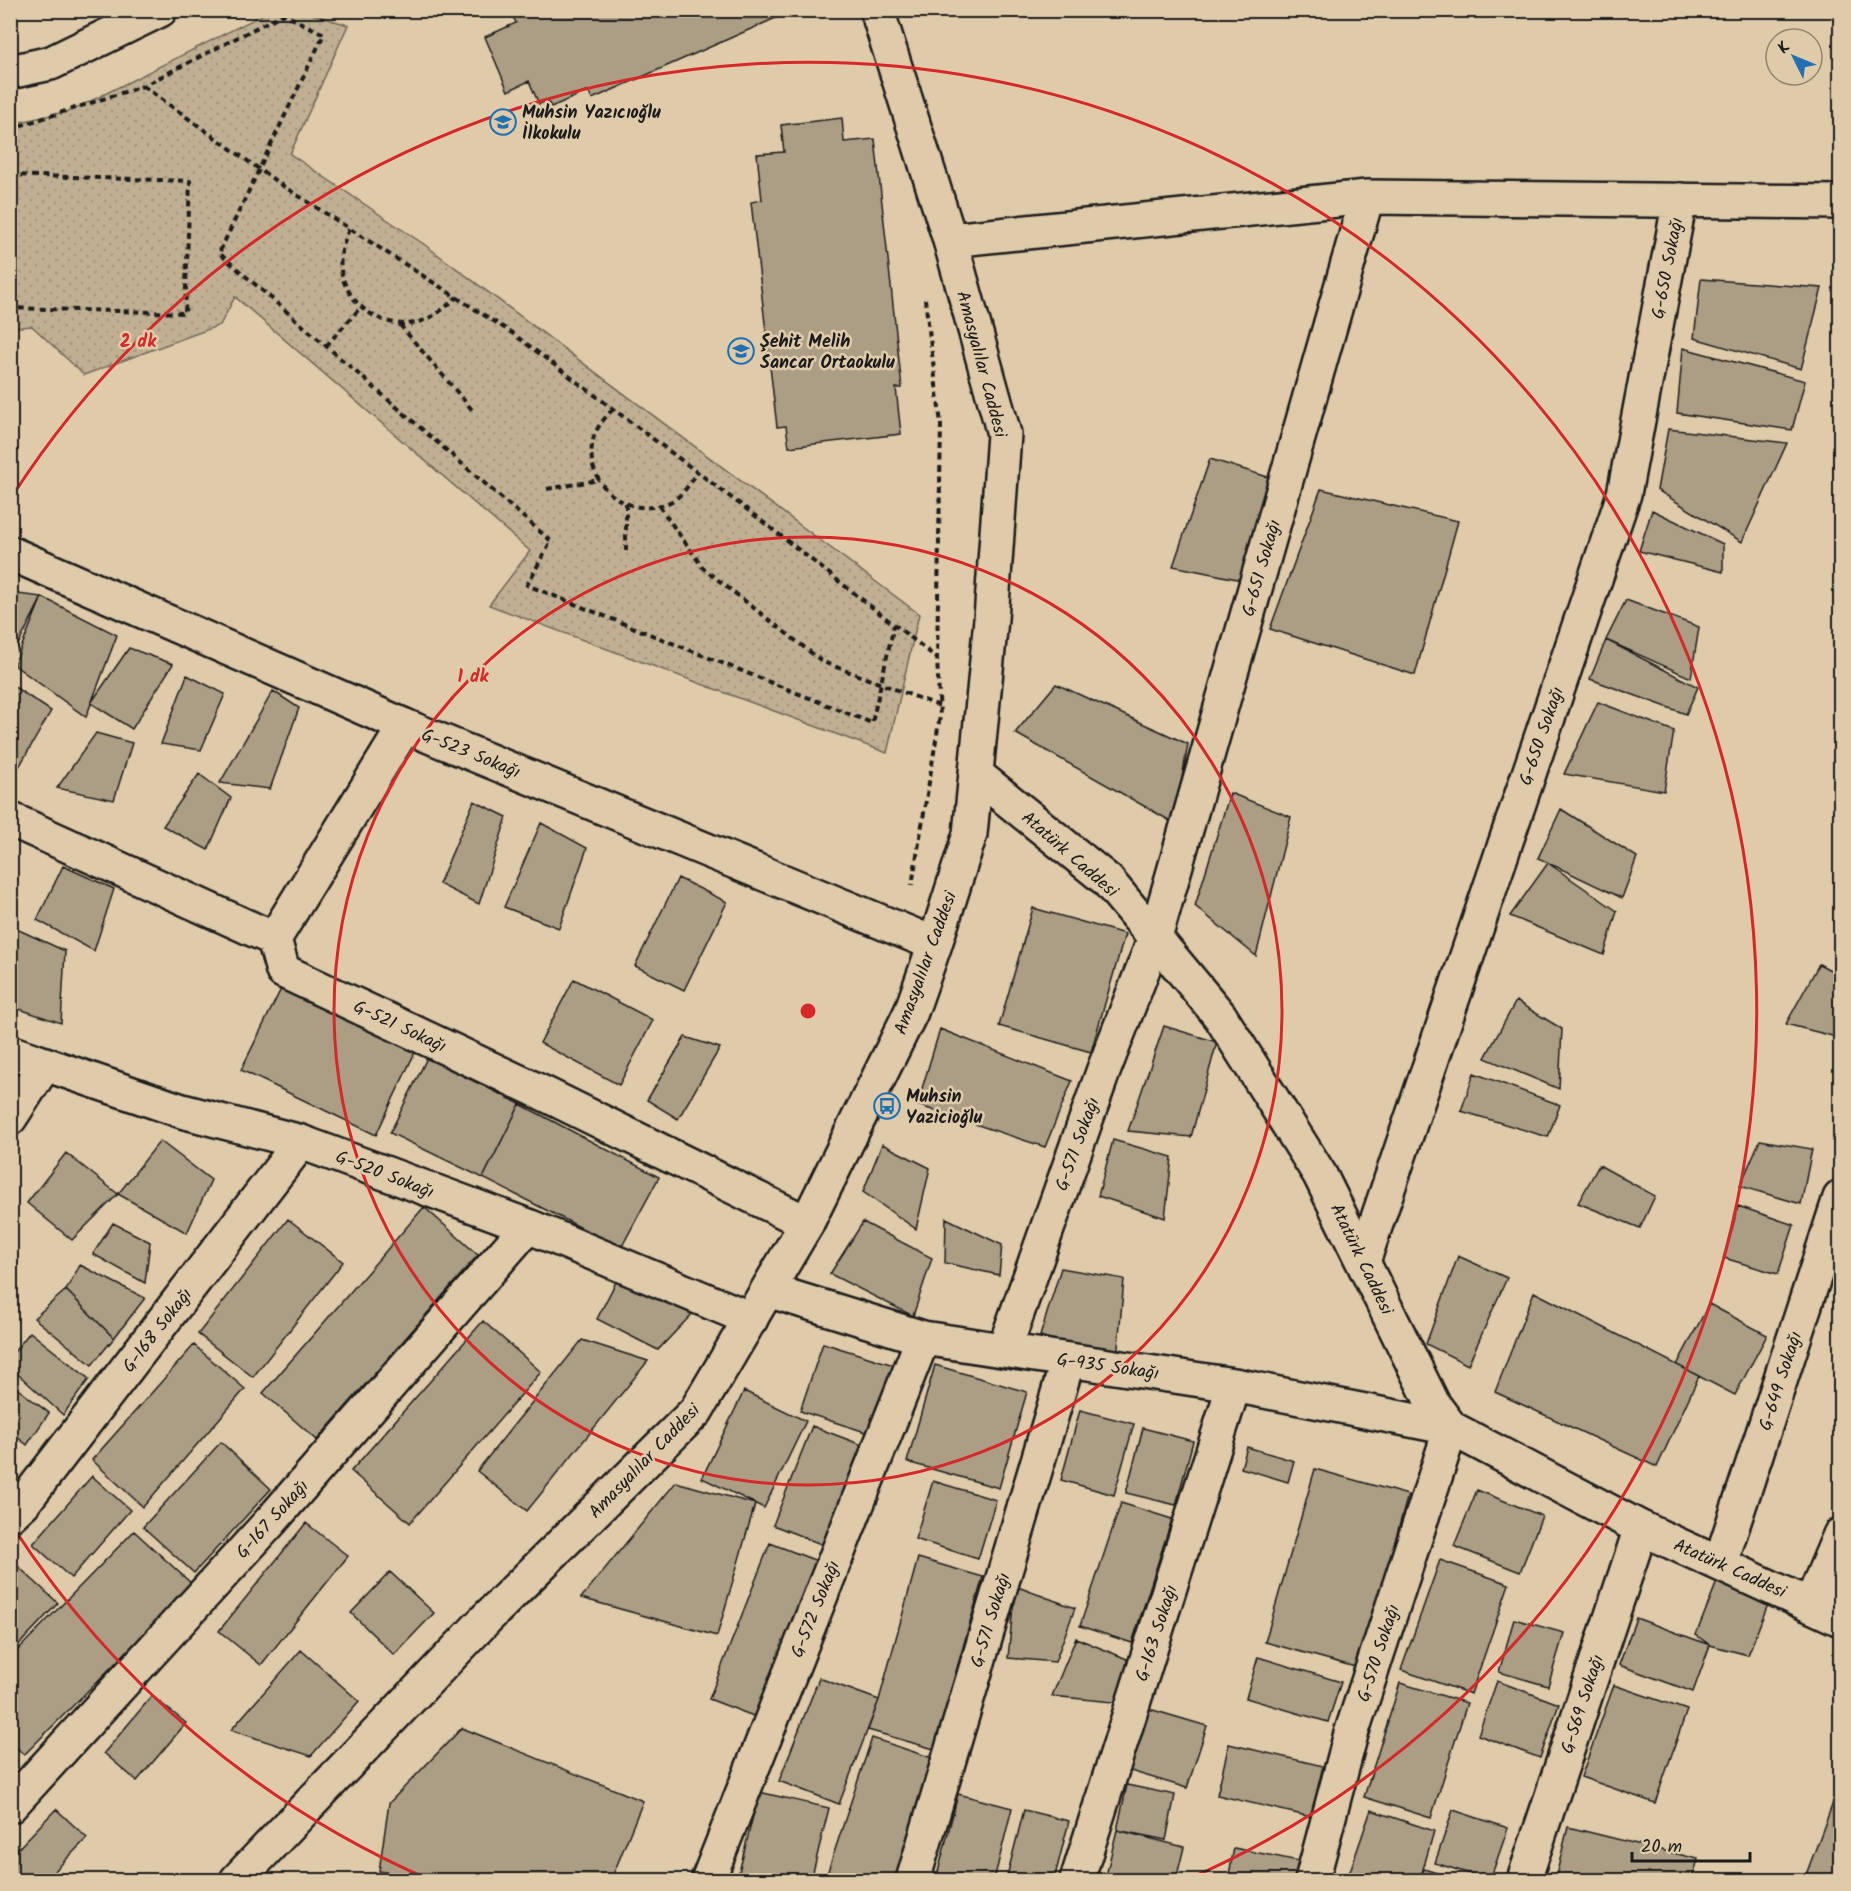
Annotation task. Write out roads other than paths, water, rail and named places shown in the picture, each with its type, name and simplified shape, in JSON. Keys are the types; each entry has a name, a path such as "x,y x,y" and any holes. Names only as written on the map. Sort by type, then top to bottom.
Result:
{"street":[{"path":"10,72 51,63 160,10"},
{"name":"Amasyalılar Caddesi","path":"237,1881 486,1619 696,1411 807,1222 911,1012 935,944 970,834 991,620 1004,434 950,240 877,10"},
{"path":"950,240 1367,197 1840,202"},
{"name":"G-651 Sokağı","path":"1155,939 1367,197"},
{"name":"G-650 Sokağı","path":"1363,1262 1624,494 1680,200"},
{"name":"G-523 Sokağı","path":"10,554 405,726 935,944"},
{"path":"10,819 274,939 405,726"},
{"name":"Atatürk Caddesi","path":"977,775 1107,880 1220,1016 1320,1175 1433,1404 1451,1428 1641,1528 1840,1619"},
{"name":"G-521 Sokağı","path":"274,939 283,971 547,1095 807,1222"},
{"name":"G-571 Sokağı","path":"1004,1350 1103,1072 1155,939"},
{"name":"G-520 Sokağı","path":"10,1052 182,1111 301,1143 528,1226 751,1318"},
{"path":"10,1118 45,1064"},
{"name":"G-168 Sokağı","path":"10,1515 24,1502 301,1143"},
{"name":"G-649 Sokağı","path":"1720,1564 1840,1198"},
{"name":"G-167 Sokağı","path":"10,1806 271,1521 528,1226"},
{"name":"G-935 Sokağı","path":"768,1290 923,1338 1234,1385 1451,1428"},
{"name":"G-572 Sokağı","path":"708,1881 923,1338"},
{"name":"G-571 Sokağı","path":"913,1881 1068,1360"},
{"name":"G-163 Sokağı","path":"1077,1881 1234,1385"},
{"name":"G-570 Sokağı","path":"1311,1881 1351,1734 1451,1428"},
{"name":"G-569 Sokağı","path":"1524,1881 1641,1528"},
{"path":"1811,1604 1840,1535"}],"place":[{"name":"Muhsin Yazıcıoğlu İlkokulu","path":"503,122"},
{"name":"Şehit Melih Sancar Ortaokulu","path":"741,351"},
{"name":"Muhsin Yazicioğlu","path":"887,1106"}]}
